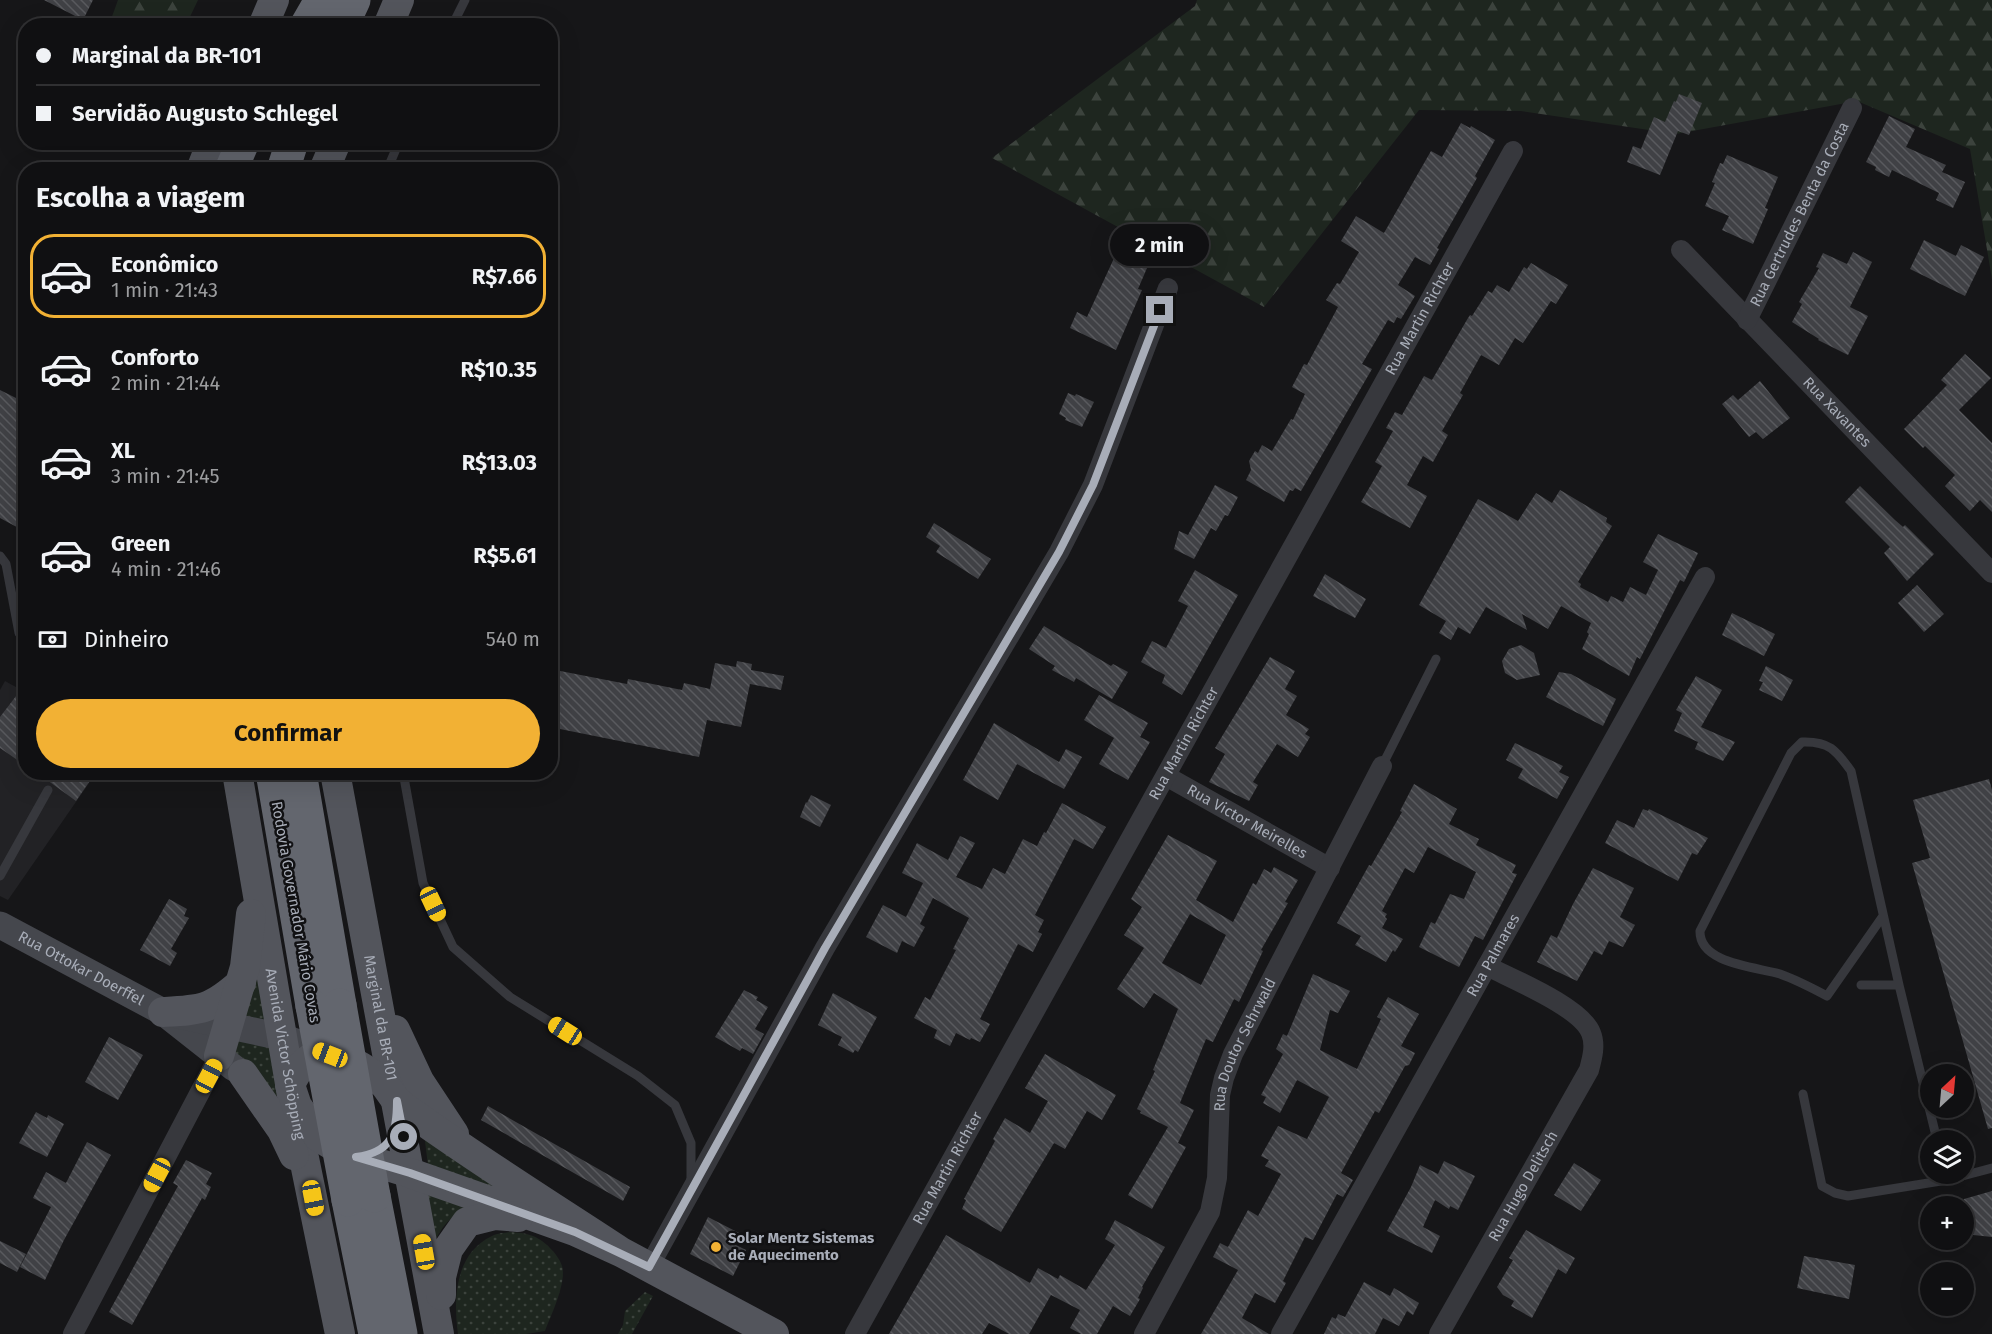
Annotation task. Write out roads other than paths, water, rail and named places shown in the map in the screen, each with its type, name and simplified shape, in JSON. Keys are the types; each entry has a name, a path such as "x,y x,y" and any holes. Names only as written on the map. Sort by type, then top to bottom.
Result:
{"highway":[{"path":"311,18 323,0"},
{"path":"317,18 323,0"},
{"path":"346,18 354,0"},
{"name":"Rodovia Governador Mário Covas","path":"274,780 326,1005 361,1198 375,1334"},
{"name":"Rodovia Governador Mário Covas","path":"301,780 326,1005"},
{"name":"Rodovia Governador Mário Covas","path":"361,1198 400,1334"}],"main road":[{"path":"266,18 274,0"},
{"path":"391,18 399,0"},
{"name":"Avenida Victor Schöpping","path":"238,780 290,1085 308,1128 313,1198 340,1334"},
{"name":"Marginal da BR-101","path":"337,780 441,1334"},
{"path":"219,1056 240,983 250,935 249,842"},
{"name":"Rua Ottokar Doerffel","path":"0,925 163,1012 308,1128"},
{"path":"163,1012 203,1008 222,999 240,983"},
{"path":"376,990 419,1081 466,1151"},
{"name":"Rua Ottokar Doerffel","path":"163,1012 282,1037 330,1055"},
{"path":"290,1085 296,1071 308,1059 330,1055 367,1071 384,1084 397,1101 466,1151 621,1252"},
{"path":"243,1074 282,1130 313,1198"},
{"path":"356,1157 378,1151 394,1136 397,1101"},
{"path":"308,1128 334,1148 356,1157 410,1173 537,1218 621,1252 774,1334"},
{"path":"441,1334 441,1277 448,1248 467,1222 495,1215 537,1218"}],"street":[{"name":"Rua Gertrudes Benta da Costa","path":"1747,320 1852,108"},
{"name":"Rua Martin Richter","path":"855,1334 1513,151"},
{"name":"Rua Xavantes","path":"1681,250 1992,573"},
{"path":"649,1267 825,948 1059,552 1093,485 1168,288"},
{"name":"Rua Palmares","path":"1281,1334 1705,577"},
{"name":"Rua Doutor Sehrwald","path":"1144,1334 1210,1212 1217,1178 1218,1116 1224,1078 1233,1054 1382,766"},
{"name":"Rua Victor Meirelles","path":"1166,776 1330,868"},
{"name":"Rua Hugo Delitsch","path":"1439,1334 1588,1070 1593,1052 1592,1034 1581,1018 1562,1005 1487,966"},
{"path":"73,1334 219,1056"}],"lane":[{"path":"456,18 465,0"},
{"path":"0,556 6,564 18,628"},
{"path":"1382,766 1436,659"},
{"path":"1883,916 1827,996 1779,974 1741,966 1720,958 1705,947 1700,937 1700,931 1791,753 1802,742 1819,741 1837,751 1851,771 1935,1130"},
{"path":"404,780 423,883 453,947 510,997 638,1076 675,1105 691,1143 691,1190"},
{"path":"0,876 48,790"},
{"path":"1861,985 1899,985"},
{"path":"1803,1094 1822,1186 1835,1193 1848,1196 1920,1181"},
{"path":"1974,1171 1992,1168"}],"place":[{"name":"Solar Mentz Sistemas de Aquecimento","path":"716,1247"}]}
